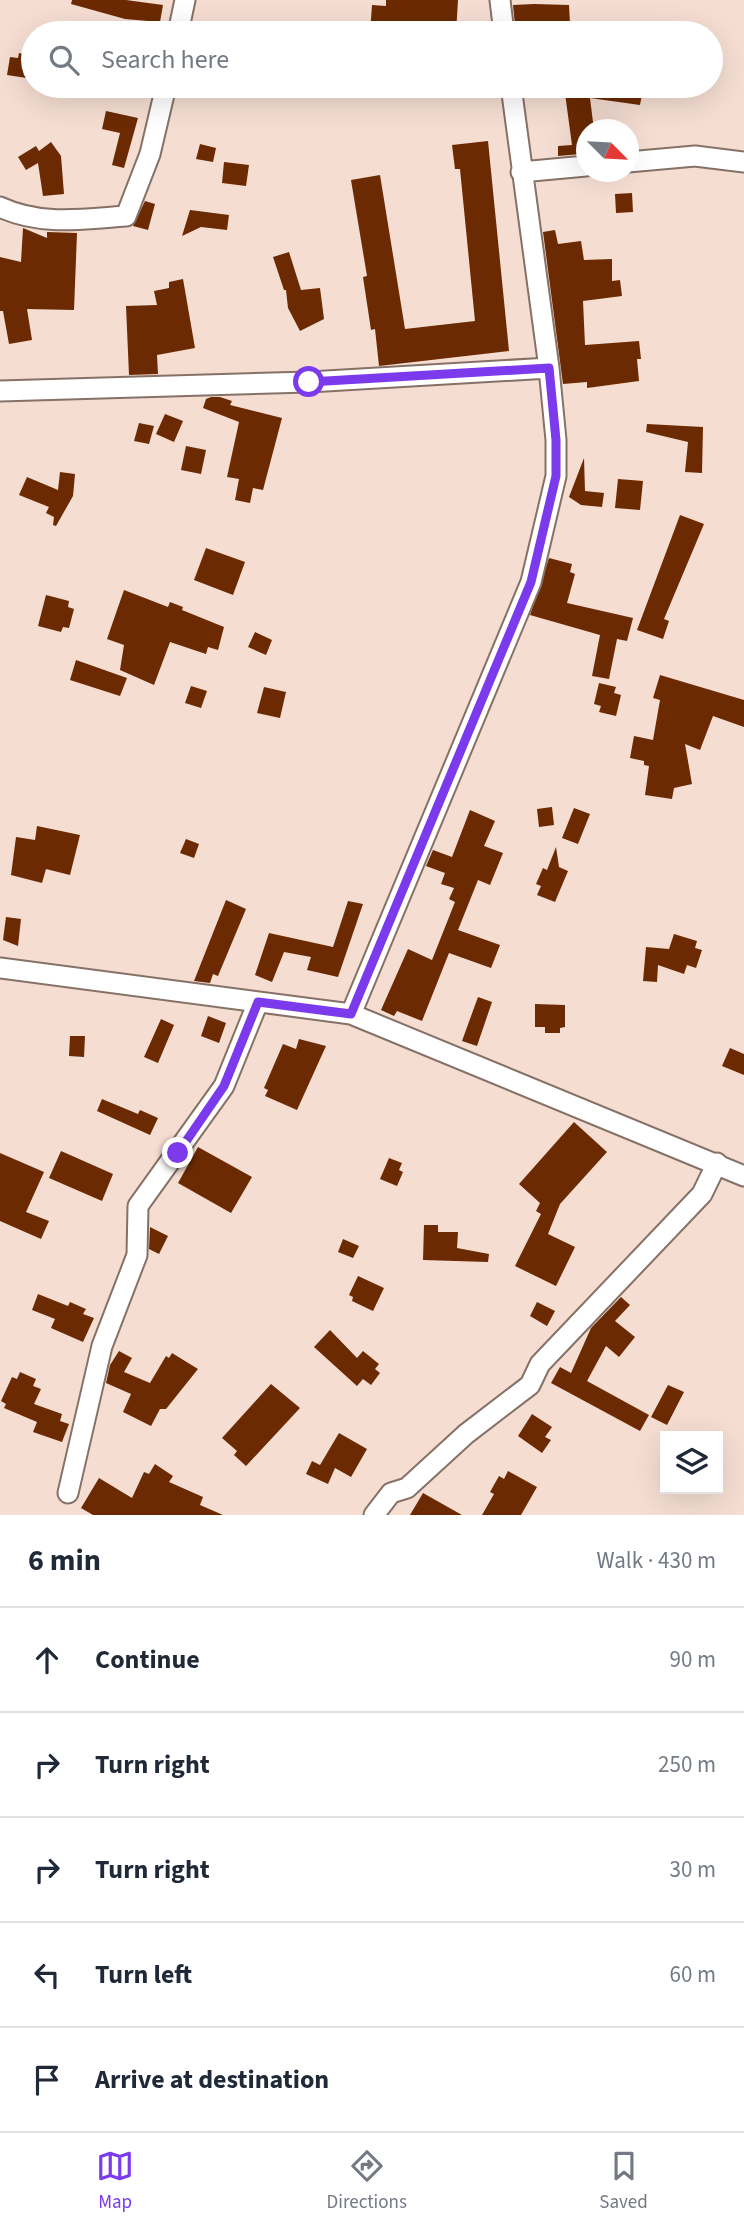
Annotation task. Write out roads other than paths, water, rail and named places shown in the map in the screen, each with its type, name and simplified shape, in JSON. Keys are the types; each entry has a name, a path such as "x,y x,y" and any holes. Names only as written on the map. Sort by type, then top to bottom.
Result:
{"street":[{"path":"181,21 185,0"},
{"path":"500,0 503,21"},
{"path":"0,207 24,218 66,220 126,216 150,154 163,98"},
{"path":"351,1014 531,582 556,476 556,440 549,368 512,98"},
{"path":"639,161 695,156 744,162"},
{"path":"521,172 576,167"},
{"path":"0,391 309,382 549,368"},
{"path":"0,968 351,1014 744,1176"},
{"path":"68,1493 102,1346 137,1255 138,1206 224,1086 258,1002"},
{"path":"374,1515 391,1493 407,1488 466,1434 530,1385 540,1364 702,1194 717,1163"}]}
